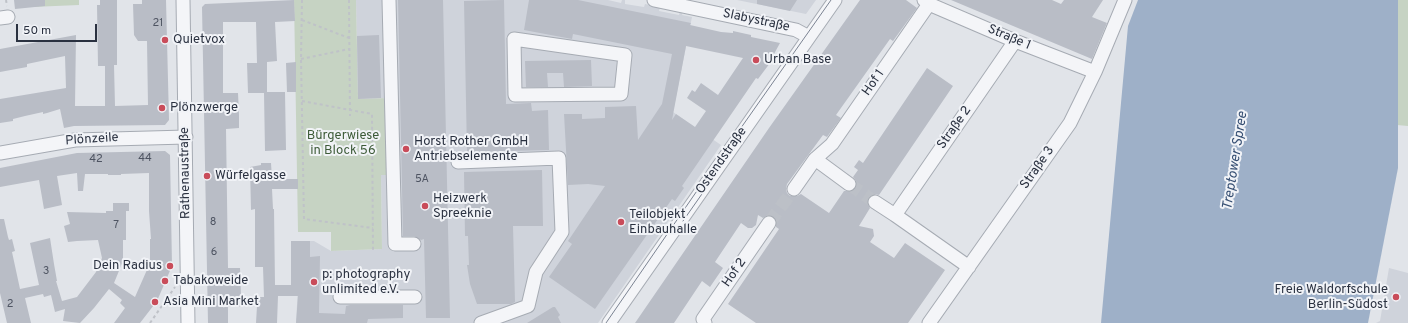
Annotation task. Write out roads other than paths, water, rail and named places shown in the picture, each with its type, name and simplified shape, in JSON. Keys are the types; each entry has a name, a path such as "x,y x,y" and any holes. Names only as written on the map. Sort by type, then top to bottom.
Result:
{"street":[{"name":"Rathenaustraße","path":"182,0 186,137 179,288 188,323"},
{"path":"390,0 395,244 414,244"},
{"name":"Slabystraße","path":"654,0 796,30 809,37"},
{"name":"Ostendstraße","path":"609,323 835,0"},
{"name":"Straße 3","path":"929,323 1070,122 1096,72 1125,0"},
{"name":"Straße 1","path":"926,2 1015,42 1096,72"},
{"name":"Hof 1","path":"794,189 815,159 832,144 926,2"},
{"path":"514,39 625,55 621,94 557,96 515,95 514,39"},
{"name":"Straße 2","path":"895,215 1015,42"},
{"name":"Plönzeile","path":"0,153 74,140 186,137"},
{"path":"458,162 559,158 562,232 536,272 528,306 480,323"},
{"path":"815,159 849,184"},
{"path":"875,202 969,267"},
{"name":"Hof 2","path":"706,323 703,319 769,222"},
{"path":"340,297 415,297"}],"water":[{"name":"Treptower Spree","path":"1138,0 1398,0 1398,168 1368,323 1101,323 1128,26"}],"tunnel":[{"path":"849,184 875,202"},
{"path":"769,223 794,189"}],"tram line":[{"path":"606,323 831,0"},
{"path":"683,221 737,144"}],"place":[{"name":"Quietvox","path":"165,40"},
{"name":"Urban Base","path":"756,60"},
{"name":"Plönzwerge","path":"162,108"},
{"name":"Horst Rother GmbH Antriebselemente","path":"406,149"},
{"name":"Würfelgasse","path":"207,176"},
{"name":"Heizwerk Spreeknie","path":"425,206"},
{"name":"Teilobjekt Einbauhalle","path":"621,222"},
{"name":"Dein Radius","path":"170,266"},
{"name":"Tabakoweide","path":"165,281"},
{"name":"p: photography unlimited e.V.","path":"314,282"},
{"name":"Freie Waldorfschule Berlin-Südost","path":"1396,297"},
{"name":"Asia Mini Market","path":"155,302"}],"park label":[{"name":"Bürgerwiese in Block 56","path":"343,144"}]}
